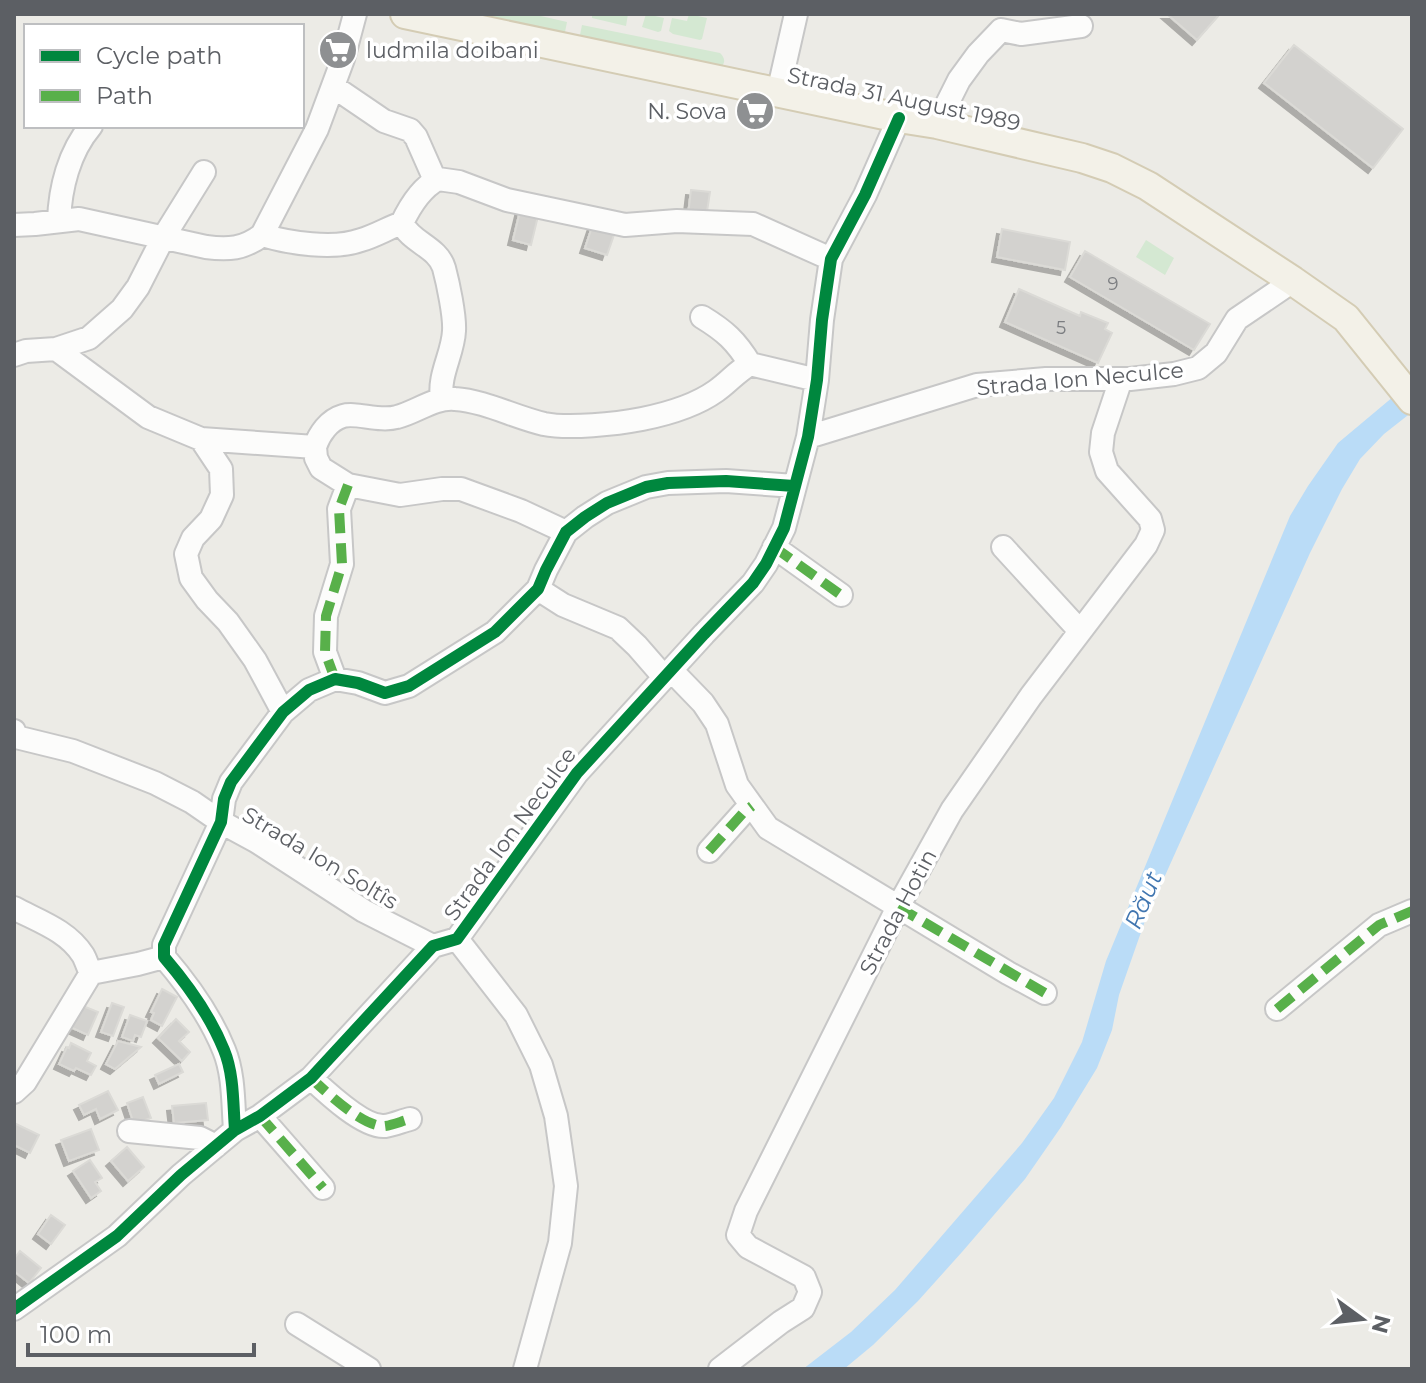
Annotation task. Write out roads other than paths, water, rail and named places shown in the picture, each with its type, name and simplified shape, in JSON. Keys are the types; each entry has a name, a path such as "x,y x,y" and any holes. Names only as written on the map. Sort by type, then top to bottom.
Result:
{"main road":[{"name":"Strada 31 August 1989","path":"405,14 440,18 778,93 937,124 1112,168 1166,197 1322,300 1353,326 1412,400"}],"street":[{"path":"14,225 79,219 227,250 252,242 262,235 317,129 334,87 355,14"},
{"name":"Strada 31 August 1989","path":"778,93 796,14"},
{"path":"999,22 1021,34 1081,26"},
{"name":"Strada 31 August 1989","path":"937,124 959,80 999,22"},
{"path":"334,87 384,121 410,130 435,180"},
{"path":"808,437 831,259 865,195 899,118"},
{"path":"59,221 64,180 77,147 90,128"},
{"path":"14,355 56,349 89,338 122,309 138,287 163,238 204,172"},
{"path":"262,235 302,243 348,244 362,240 402,223 418,196 435,180 443,179 507,200 625,225 677,221 753,224 831,259"},
{"path":"402,223 443,264 454,331 441,389 442,399"},
{"name":"Strada Ion Neculce","path":"14,1309 117,1236 181,1175 235,1130 260,1116 311,1078 433,946 457,939 577,773 753,583 784,528 808,437 977,385 1046,379 1121,379 1174,374 1198,368 1216,353 1237,319 1293,281"},
{"path":"702,317 739,345 750,364"},
{"path":"56,349 148,417 201,439 315,447"},
{"path":"566,532 461,489 400,495 348,485 321,468 316,458 318,438 328,425 344,415 379,420 397,417 442,399 476,403 547,424 572,425 642,419 690,405 717,391 735,373 750,364 817,380"},
{"name":"Strada Hotin","path":"720,1369 803,1308 810,1292 804,1277 748,1247 738,1235 746,1211 898,907 952,810 1031,696 1146,545 1153,530 1150,519 1107,471 1101,452 1103,433 1121,379"},
{"path":"201,439 221,469 222,495 211,519 193,538 186,554 191,578 255,660 283,712"},
{"path":"235,1130 231,1079 225,1052 190,988 164,957 164,945 221,822 224,799 231,782 283,712 309,690 335,679 385,693 409,686 495,632 538,589 566,532 607,503 646,487 668,483 726,481 794,486"},
{"path":"335,679 325,652 326,616 342,564 339,509 348,485"},
{"path":"774,547 841,595"},
{"path":"1003,547 1080,631"},
{"path":"538,589 563,605 618,628 703,703 717,724 737,785 768,828 1045,993"},
{"name":"Strada Ion Soltîs","path":"15,737 73,751 155,783 256,841 364,911 433,946"},
{"path":"709,851 752,806"},
{"path":"14,908 64,935 83,955 91,973"},
{"path":"1277,1009 1379,925 1412,911"},
{"path":"457,939 516,1015 541,1065 556,1116 566,1186 560,1243 525,1369"},
{"path":"14,1092 25,1082 91,973 164,957"},
{"path":"311,1078 361,1118 383,1126 410,1119"},
{"path":"260,1116 323,1188"},
{"path":"129,1131 200,1138 216,1146"},
{"path":"297,1324 369,1369"}],"water":[{"name":"Răut","path":"1412,381 1412,412 1384,434 1360,459 1310,553 1146,918 1119,995 1112,1030 1097,1068 1061,1127 1025,1179 918,1301 873,1345 844,1369 803,1369 851,1332 895,1290 1022,1143 1054,1098 1082,1042 1106,961 1290,516 1338,443"}],"place":[{"name":"ludmila doibani","path":"338,50"},
{"name":"N. Sova","path":"755,111"}]}
